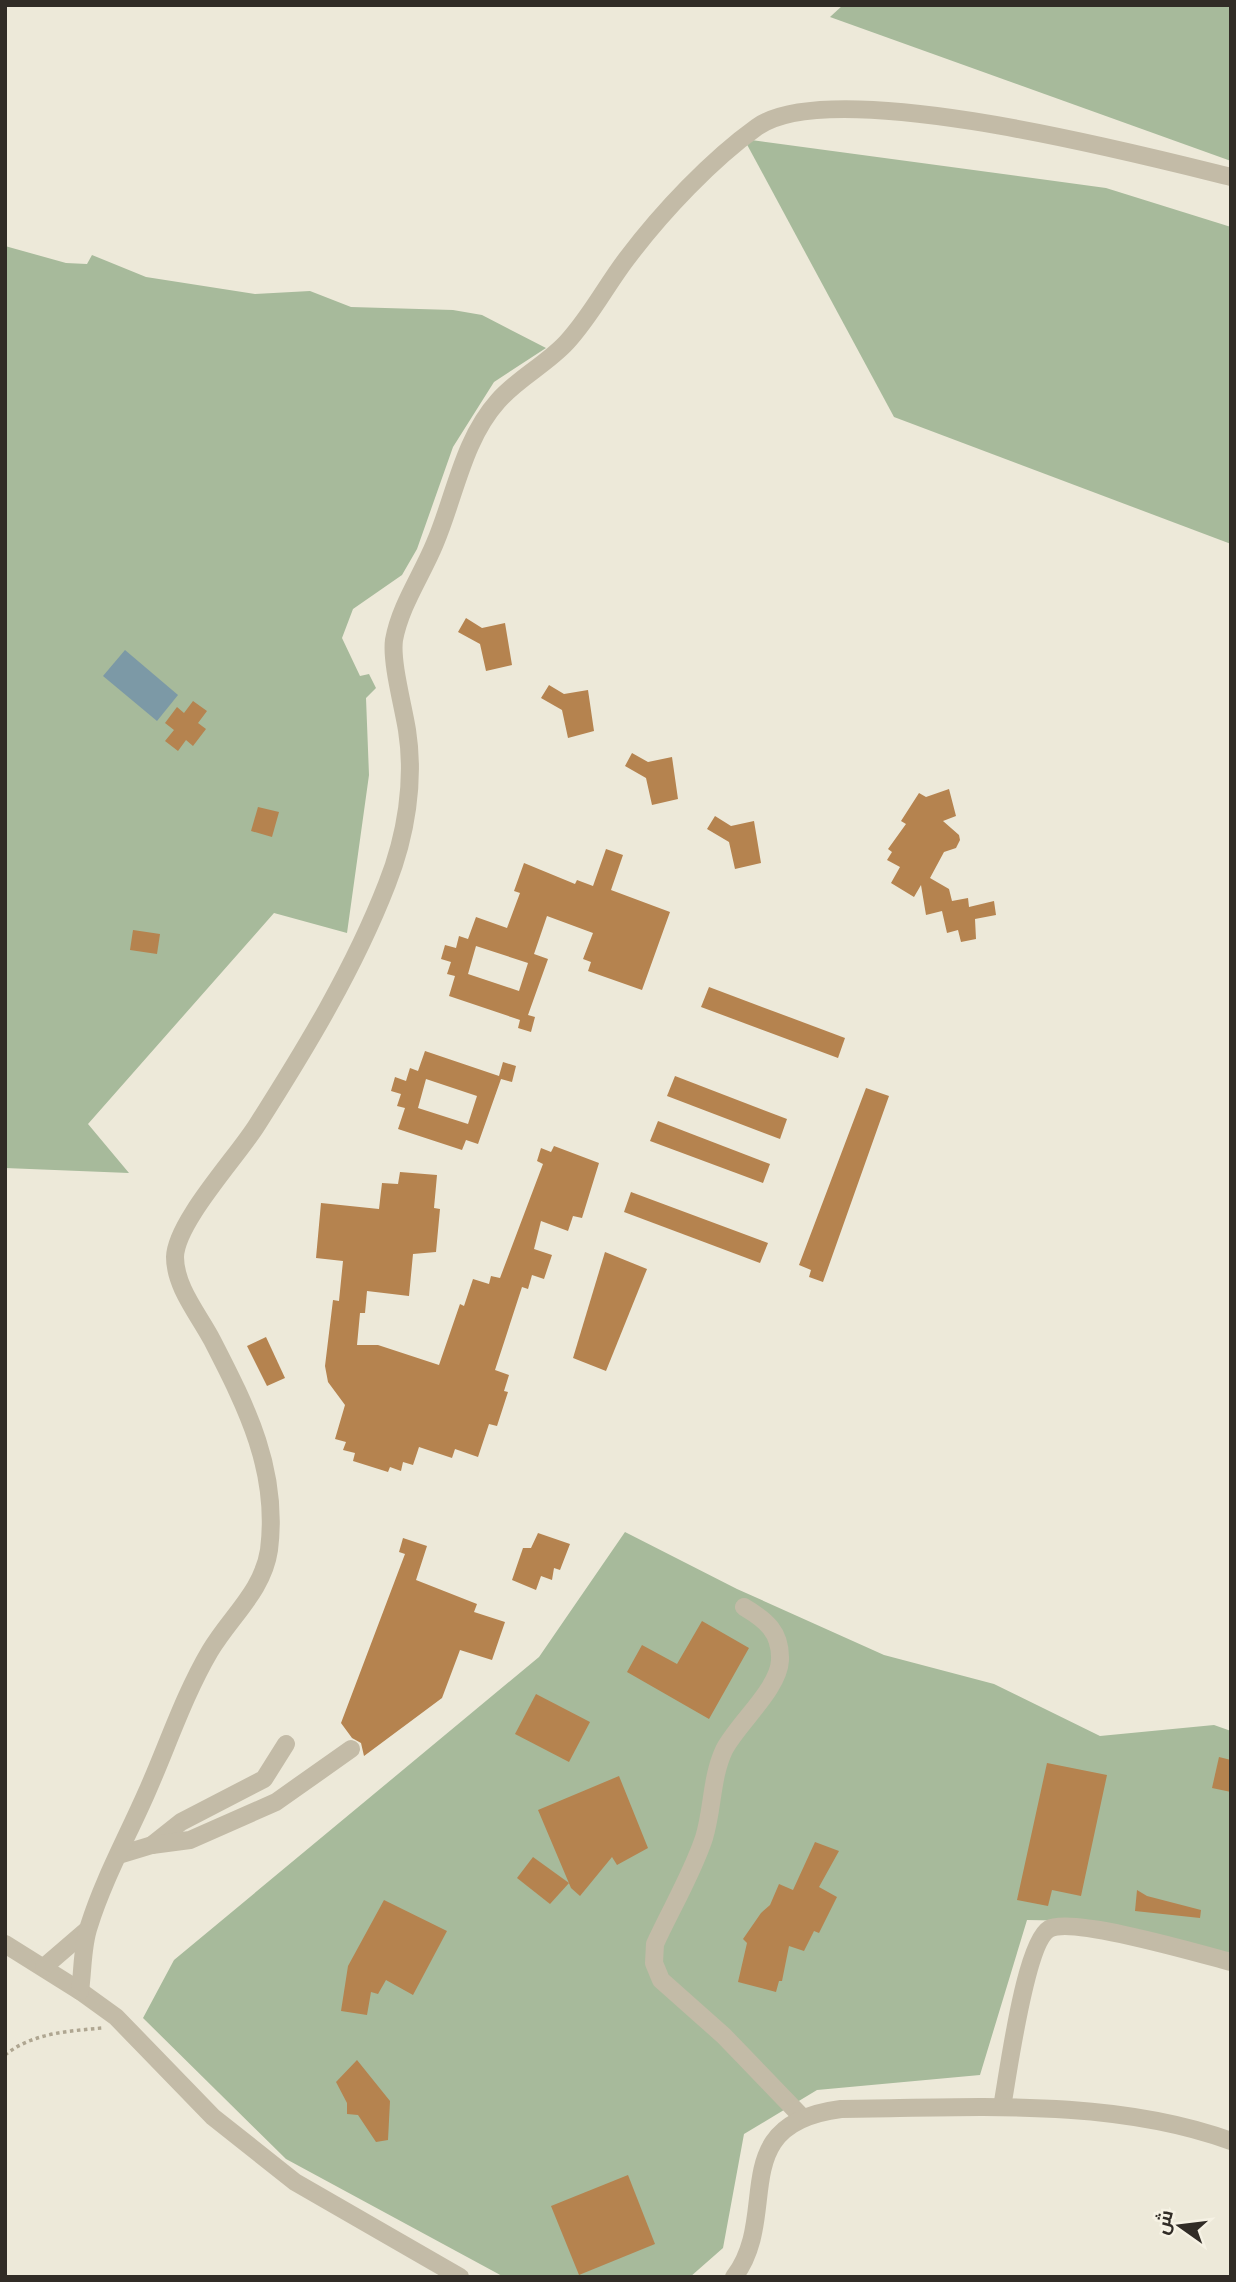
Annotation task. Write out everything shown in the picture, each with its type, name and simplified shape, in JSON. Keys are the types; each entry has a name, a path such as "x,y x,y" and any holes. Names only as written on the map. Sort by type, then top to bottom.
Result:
{"street":[{"path":"80,1990 87,1930 119,1855 208,1654 259,1583 268,1559 271,1525 268,1473 259,1441 211,1337 187,1297 177,1272 175,1253 183,1229 238,1154 341,984 391,874 409,795 409,742 393,657 394,639 402,613 439,534 469,447 482,421 501,396 567,342 628,256 679,198 761,124 784,114 815,108 970,120 1231,177"},
{"path":"744,1607 768,1621 780,1648 780,1664 771,1682 726,1747 716,1769 704,1838 655,1944 654,1962 661,1980 724,2036 803,2118"},
{"path":"152,1845 181,1822 264,1779 286,1744"},
{"path":"119,1855 152,1845 190,1840 276,1802 351,1749"},
{"path":"264,1779 276,1802"},
{"path":"1002,2107 1029,1966 1037,1939 1050,1928 1067,1926 1099,1930 1231,1962"},
{"path":"44,1967 87,1930"},
{"path":"5,1944 80,1990 124,2026 213,2117 295,2182 460,2277"},
{"path":"734,2277 740,2269 752,2232 763,2163 777,2137 811,2113 841,2109 1035,2106 1127,2118 1231,2141"}],"path":[{"path":"5,2055 15,2047 43,2036 124,2026"}],"green space":[{"path":"843,5 1231,5 1231,161 830,17"},
{"path":"744,139 1106,188 1231,227 1231,544 894,417"},
{"path":"5,246 66,263 87,264 92,255 146,277 255,294 310,291 351,307 453,310 482,315 546,348 494,382 453,447 417,549 402,575 353,609 342,638 360,676 369,674 376,688 366,698 369,775 347,933 274,913 88,1124 129,1173 5,1168"},
{"path":"625,1532 737,1589 884,1655 994,1684 1100,1736 1214,1725 1231,1731 1231,1959 1084,1921 1027,1920 980,2075 817,2090 744,2134 723,2248 690,2277 504,2277 286,2159 143,2018 174,1960 539,1657"}],"water":[{"path":"125,650 178,695 157,721 103,676"}],"building":[{"path":"466,618 482,628 505,623 512,665 486,671 480,644 458,632"},
{"path":"549,685 564,694 588,690 594,731 568,738 562,710 541,698"},
{"path":"193,701 207,711 198,723 206,729 193,746 186,740 178,751 165,741 174,730 165,723 177,707 184,713"},
{"path":"632,753 648,762 672,757 678,799 652,805 646,778 625,766"},
{"path":"949,789 956,816 943,821 959,835 960,840 956,848 944,852 930,878 949,889 952,901 968,898 969,907 994,901 996,915 975,919 976,939 961,942 958,930 947,933 942,911 926,915 921,885 914,897 891,883 900,867 887,860 892,852 888,849 906,824 901,821 919,793 926,797"},
{"path":"258,807 279,812 272,837 251,831"},
{"path":"715,816 731,826 754,821 761,863 735,869 729,842 707,829"},
{"path":"606,849 623,855 611,890 670,912 642,990 588,971 591,962 583,959 593,933 547,916 534,954 548,959 528,1015 535,1017 531,1032 518,1028 520,1020 449,996 455,976 447,974 451,962 441,959 445,945 456,948 459,936 468,939 476,917 507,928 520,893 514,891 524,863 575,884 577,880 593,886","holes":["476,946 528,963 519,991 468,974"]},
{"path":"133,930 160,934 157,954 130,950"},
{"path":"709,987 845,1038 838,1058 701,1007"},
{"path":"425,1051 499,1076 503,1062 516,1066 512,1082 501,1079 478,1144 466,1140 462,1150 398,1129 405,1108 397,1106 401,1094 391,1091 395,1077 406,1081 410,1068 418,1071","holes":["426,1079 477,1096 468,1124 418,1108"]},
{"path":"675,1076 787,1119 780,1139 667,1096"},
{"path":"866,1088 889,1096 823,1282 809,1277 811,1270 799,1265"},
{"path":"658,1121 770,1164 763,1183 650,1141"},
{"path":"554,1146 599,1163 582,1218 573,1216 568,1231 541,1221 534,1249 552,1255 544,1279 532,1275 528,1289 522,1287 495,1370 509,1375 504,1391 508,1392 497,1426 489,1424 478,1457 455,1449 452,1458 419,1447 413,1465 403,1462 401,1471 390,1467 388,1472 353,1461 355,1453 343,1450 346,1442 335,1439 345,1405 328,1382 325,1366 333,1300 339,1301 343,1261 316,1258 321,1203 379,1209 382,1183 398,1184 400,1172 437,1175 434,1208 440,1209 436,1252 413,1254 409,1296 367,1291 365,1313 360,1313 357,1345 378,1345 439,1365 460,1304 464,1306 473,1279 489,1284 491,1276 500,1278 543,1164 537,1161 541,1148 551,1152"},
{"path":"631,1192 768,1243 760,1263 624,1212"},
{"path":"605,1252 647,1269 606,1371 573,1358"},
{"path":"266,1337 285,1378 267,1386 247,1346"},
{"path":"538,1533 570,1544 560,1570 554,1568 552,1580 541,1576 536,1590 512,1580 523,1548 531,1548"},
{"path":"403,1538 427,1546 416,1580 477,1604 474,1612 505,1622 492,1660 460,1650 442,1698 364,1756 361,1743 352,1738 341,1723 405,1554 399,1552"},
{"path":"702,1621 749,1648 709,1719 627,1672 642,1645 677,1664"},
{"path":"536,1694 590,1722 569,1762 515,1734"},
{"path":"1219,1757 1231,1760 1231,1792 1212,1788"},
{"path":"1047,1763 1107,1775 1081,1896 1052,1890 1048,1906 1017,1900"},
{"path":"619,1776 648,1848 617,1865 612,1857 580,1896 571,1888 538,1810"},
{"path":"815,1842 839,1851 819,1887 837,1897 819,1933 814,1931 804,1951 789,1946 782,1981 779,1981 776,1992 738,1982 747,1943 743,1939 770,1905 779,1884 793,1890"},
{"path":"533,1857 569,1883 550,1904 517,1878"},
{"path":"1137,1890 1147,1896 1201,1910 1200,1918 1135,1911"},
{"path":"384,1900 447,1931 413,1995 386,1980 378,1994 371,1992 367,2015 341,2011 348,1966"},
{"path":"357,2060 390,2101 388,2140 376,2142 358,2115 347,2114 347,2103 336,2082"},
{"path":"628,2175 655,2244 579,2275 551,2206"}]}
